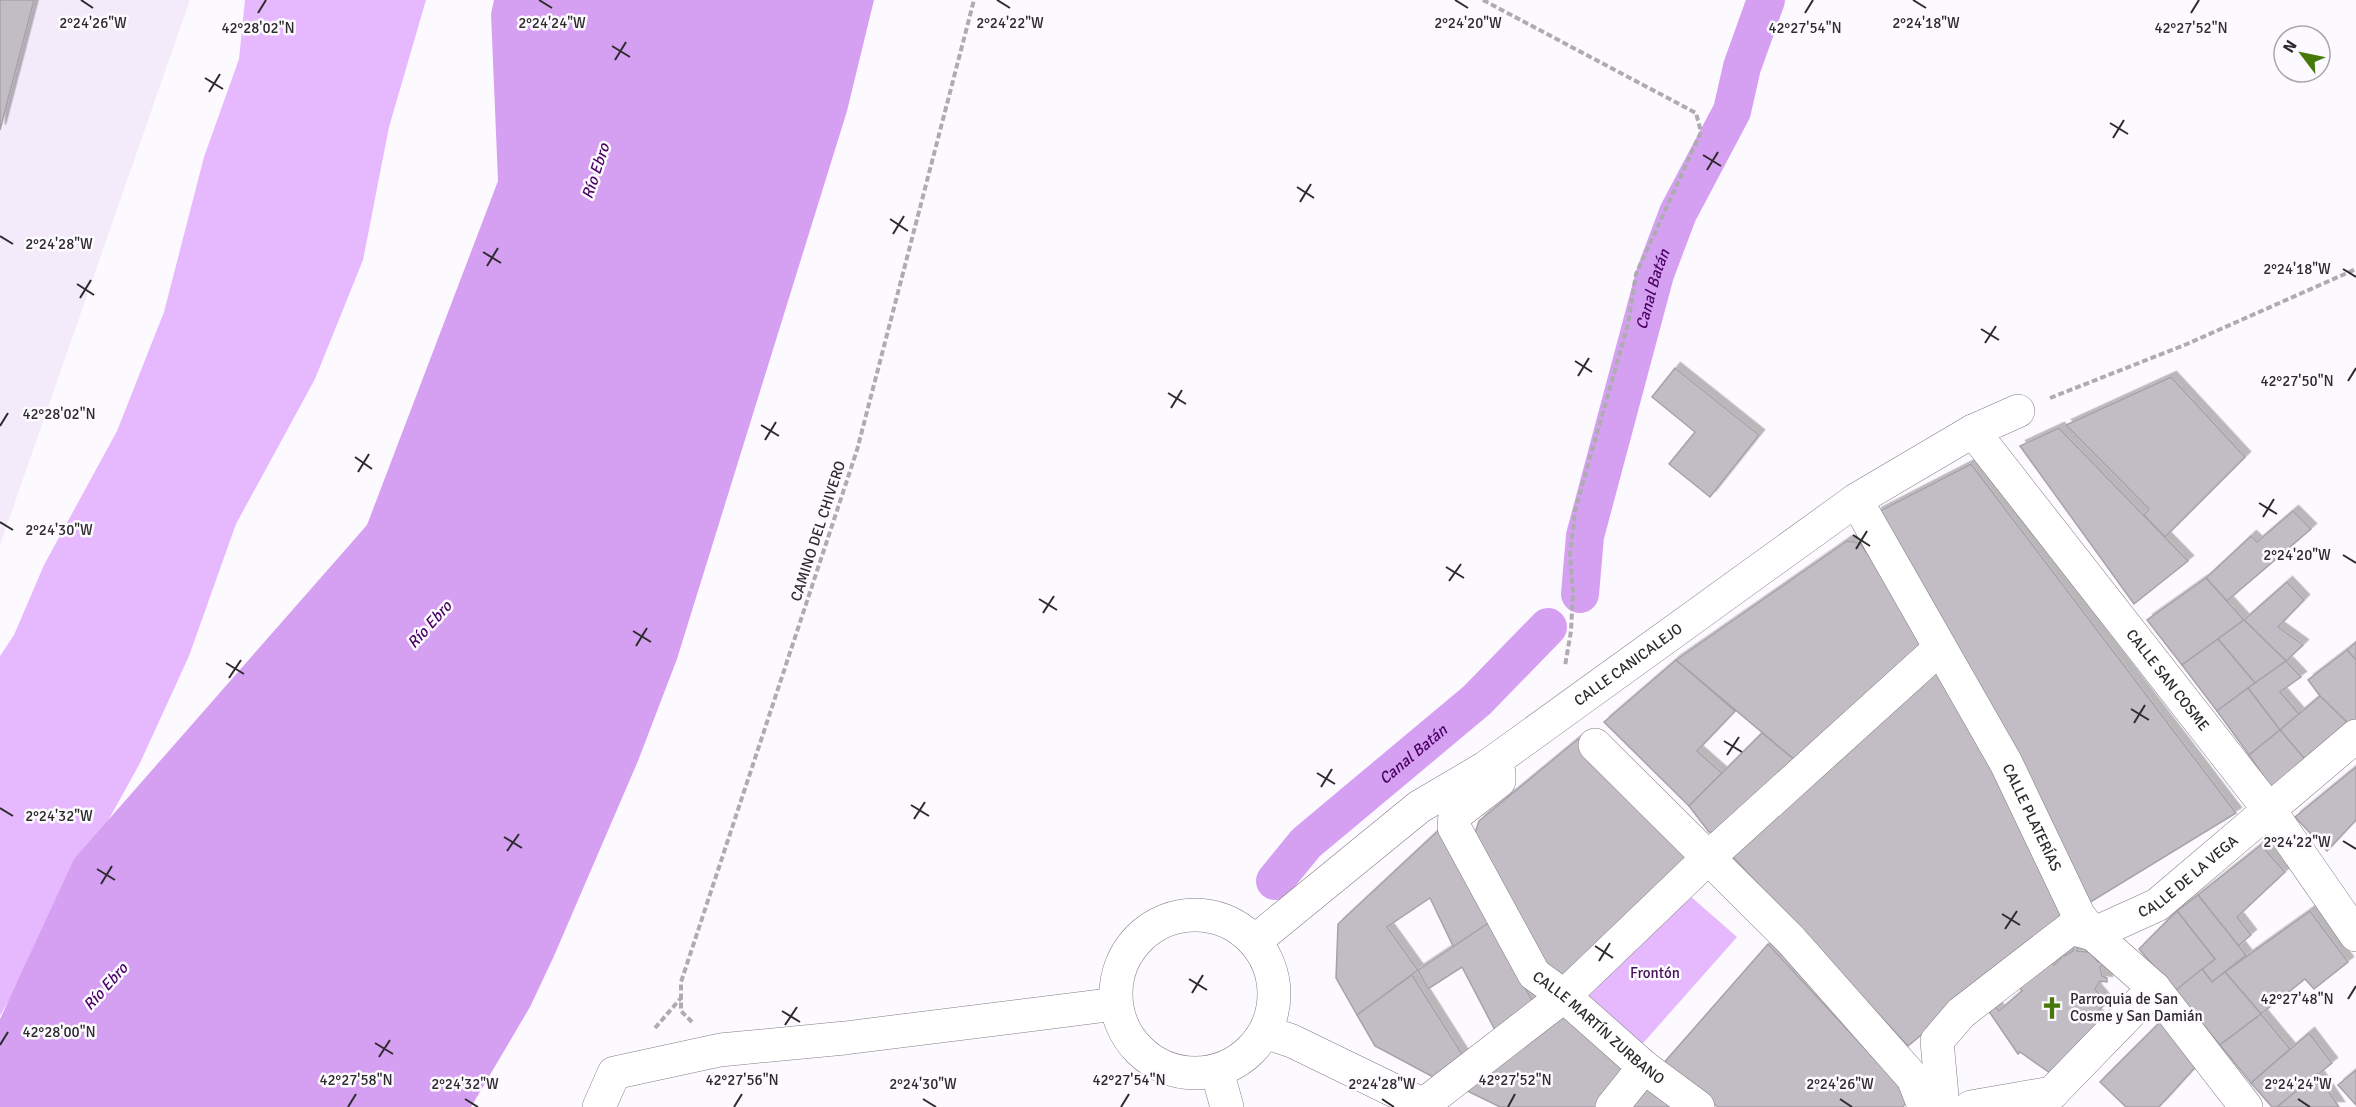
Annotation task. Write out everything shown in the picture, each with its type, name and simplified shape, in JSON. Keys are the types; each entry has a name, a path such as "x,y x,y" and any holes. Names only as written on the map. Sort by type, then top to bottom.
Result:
{"street":[{"name":"CALLE CANICALEJO","path":"1255,941 1419,807 1500,756 1856,500 1973,431 2018,411"},
{"name":"CALLE SAN COSME","path":"1973,431 2270,811 2356,936"},
{"name":"CALLE PLATERÍAS","path":"1856,500 2006,763 2079,916 2093,934 2154,988 2246,1107"},
{"path":"1265,1032 1292,1041 1426,1106 1564,996 1708,858 1940,648"},
{"name":"CALLE DE LA VEGA","path":"2093,934 2157,905 2356,736"},
{"path":"1595,746 1790,939 1913,1078 1922,1101 1928,1107"},
{"name":"CALLE MARTÍN ZURBANO","path":"1500,756 1499,781 1455,814 1454,827 1534,974 1564,996 1644,1067 1698,1107"},
{"path":"1186,914 1211,916 1235,924 1255,941 1268,961 1275,984 1273,1009 1265,1032 1253,1049 1237,1062 1217,1071 1190,1074 1164,1068 1140,1053 1124,1030 1116,1004 1117,979 1125,955 1141,935 1162,921 1186,914"},
{"path":"1943,1107 1937,1041 1961,1013 2071,928 2093,934"},
{"path":"1971,1107 2060,1100 2154,988"},
{"path":"598,1107 614,1073 720,1050 845,1038 1116,1004"},
{"path":"1612,1107 1644,1067"},
{"path":"1217,1071 1227,1107"}],"path":[{"name":"CAMINO DEL CHIVERO","path":"720,1050 681,1011 681,982 857,450 974,0"},
{"path":"1483,0 1696,113 1700,121 1701,132 1636,274 1628,324 1575,511 1570,555 1573,592 1571,631 1564,669"},
{"path":"2018,411 2187,344 2356,269"}],"shaded area":[{"path":"0,0 190,0 0,545"}],"green space":[{"path":"245,0 426,0 389,127 363,260 315,379 236,524 189,656 140,763 0,1016 0,656 14,635 44,565 117,431 164,312 204,157 239,59"},
{"name":"Frontón","path":"1681,888 1737,937 1629,1059 1573,1009"}],"water":[{"name":"Río Ebro","path":"494,0 874,0 847,111 677,659 638,761 554,956 530,1007 471,1107 0,1107 0,1019 74,859 367,525 498,181 491,14"}],"building":[{"path":"0,0 34,0 0,130"},
{"path":"1675,368 1759,435 1710,497 1669,464 1695,432 1652,397"},
{"path":"2171,377 2245,457 2165,537 2144,515 2149,509 2066,425"},
{"path":"2059,428 2188,561 2134,604 2020,446"},
{"path":"1971,464 2236,813 2089,903 1876,513"},
{"path":"2293,511 2311,529 2227,601 2206,578 2251,536 2257,542"},
{"path":"1847,541 1860,543 1931,646 1796,761 1676,660"},
{"path":"2206,578 2244,620 2182,665 2147,620"},
{"path":"2287,582 2304,600 2278,627 2303,645 2286,661 2244,620"},
{"path":"2244,620 2286,661 2255,683 2218,639"},
{"path":"2218,639 2255,683 2217,711 2182,665"},
{"path":"2356,642 2356,660 2347,650"},
{"path":"2347,650 2356,660 2356,726 2353,728 2320,696 2308,680"},
{"path":"1676,660 1735,711 1697,751 1722,773 1689,806 1604,722"},
{"path":"1938,661 2063,916 1908,1046 1731,855"},
{"path":"2286,661 2301,677 2280,692 2299,714 2280,730 2248,688"},
{"path":"2248,688 2280,730 2249,755 2217,711"},
{"path":"2320,696 2353,728 2309,764 2280,730"},
{"path":"2280,730 2309,764 2273,790 2249,755"},
{"path":"1762,733 1796,761 1720,833 1709,832 1689,806"},
{"path":"1578,739 1691,859 1563,979 1548,976 1474,836 1479,821"},
{"path":"2356,767 2356,820 2327,851 2295,817"},
{"path":"1441,828 1490,922 1454,948 1430,898 1387,927 1418,970 1357,1015 1336,978 1338,924"},
{"path":"2261,845 2285,872 2237,917 2251,935 2238,946 2198,895"},
{"path":"2198,895 2246,955 2212,982 2202,969 2215,959 2177,911"},
{"path":"2177,911 2215,959 2175,991 2139,949"},
{"path":"2310,911 2348,962 2314,989 2305,979 2261,1014 2225,972"},
{"path":"1490,922 1535,1006 1497,1034 1462,967 1428,989 1418,970"},
{"path":"1768,944 1909,1096 1903,1107 1718,1107 1662,1065"},
{"name":"Parroquia de San Cosme y San Damián","path":"2077,945 2077,951 2088,952 2091,947 2092,955 2098,962 2104,961 2105,964 2100,967 2102,976 2107,978 2107,982 2100,981 2095,989 2107,1003 2095,1013 2106,1026 2050,1073 2020,1052 2018,1054 1988,1010 1995,1006 1999,1011 2022,991 2019,987 2050,961 2054,965 2061,958 2058,954 2061,952 2064,956 2073,951 2073,946"},
{"path":"2202,969 2212,982 2225,972 2261,1014 2220,1045 2175,991"},
{"path":"1412,975 1464,1057 1437,1079 1375,1046 1357,1015"},
{"path":"1562,1014 1637,1065 1602,1107 1500,1107 1459,1087"},
{"path":"2261,1014 2290,1049 2251,1083 2220,1045"},
{"path":"2164,1018 2200,1062 2159,1107 2126,1107 2100,1082"},
{"path":"2309,1033 2332,1063 2277,1107 2272,1107 2251,1083"},
{"path":"2356,1070 2356,1105 2338,1085"},
{"path":"2317,1074 2339,1107 2277,1107"},
{"path":"1645,1083 1675,1107 1626,1107"}],"waterway":[{"name":"Canal Batán","path":"1580,594 1585,536 1655,274 1678,213 1732,111 1742,67 1766,0"},
{"name":"Canal Batán","path":"1275,881 1306,843 1477,700 1548,627"}],"place":[{"name":"Parroquia de San Cosme y San Damián","path":"2052,1008"}]}
